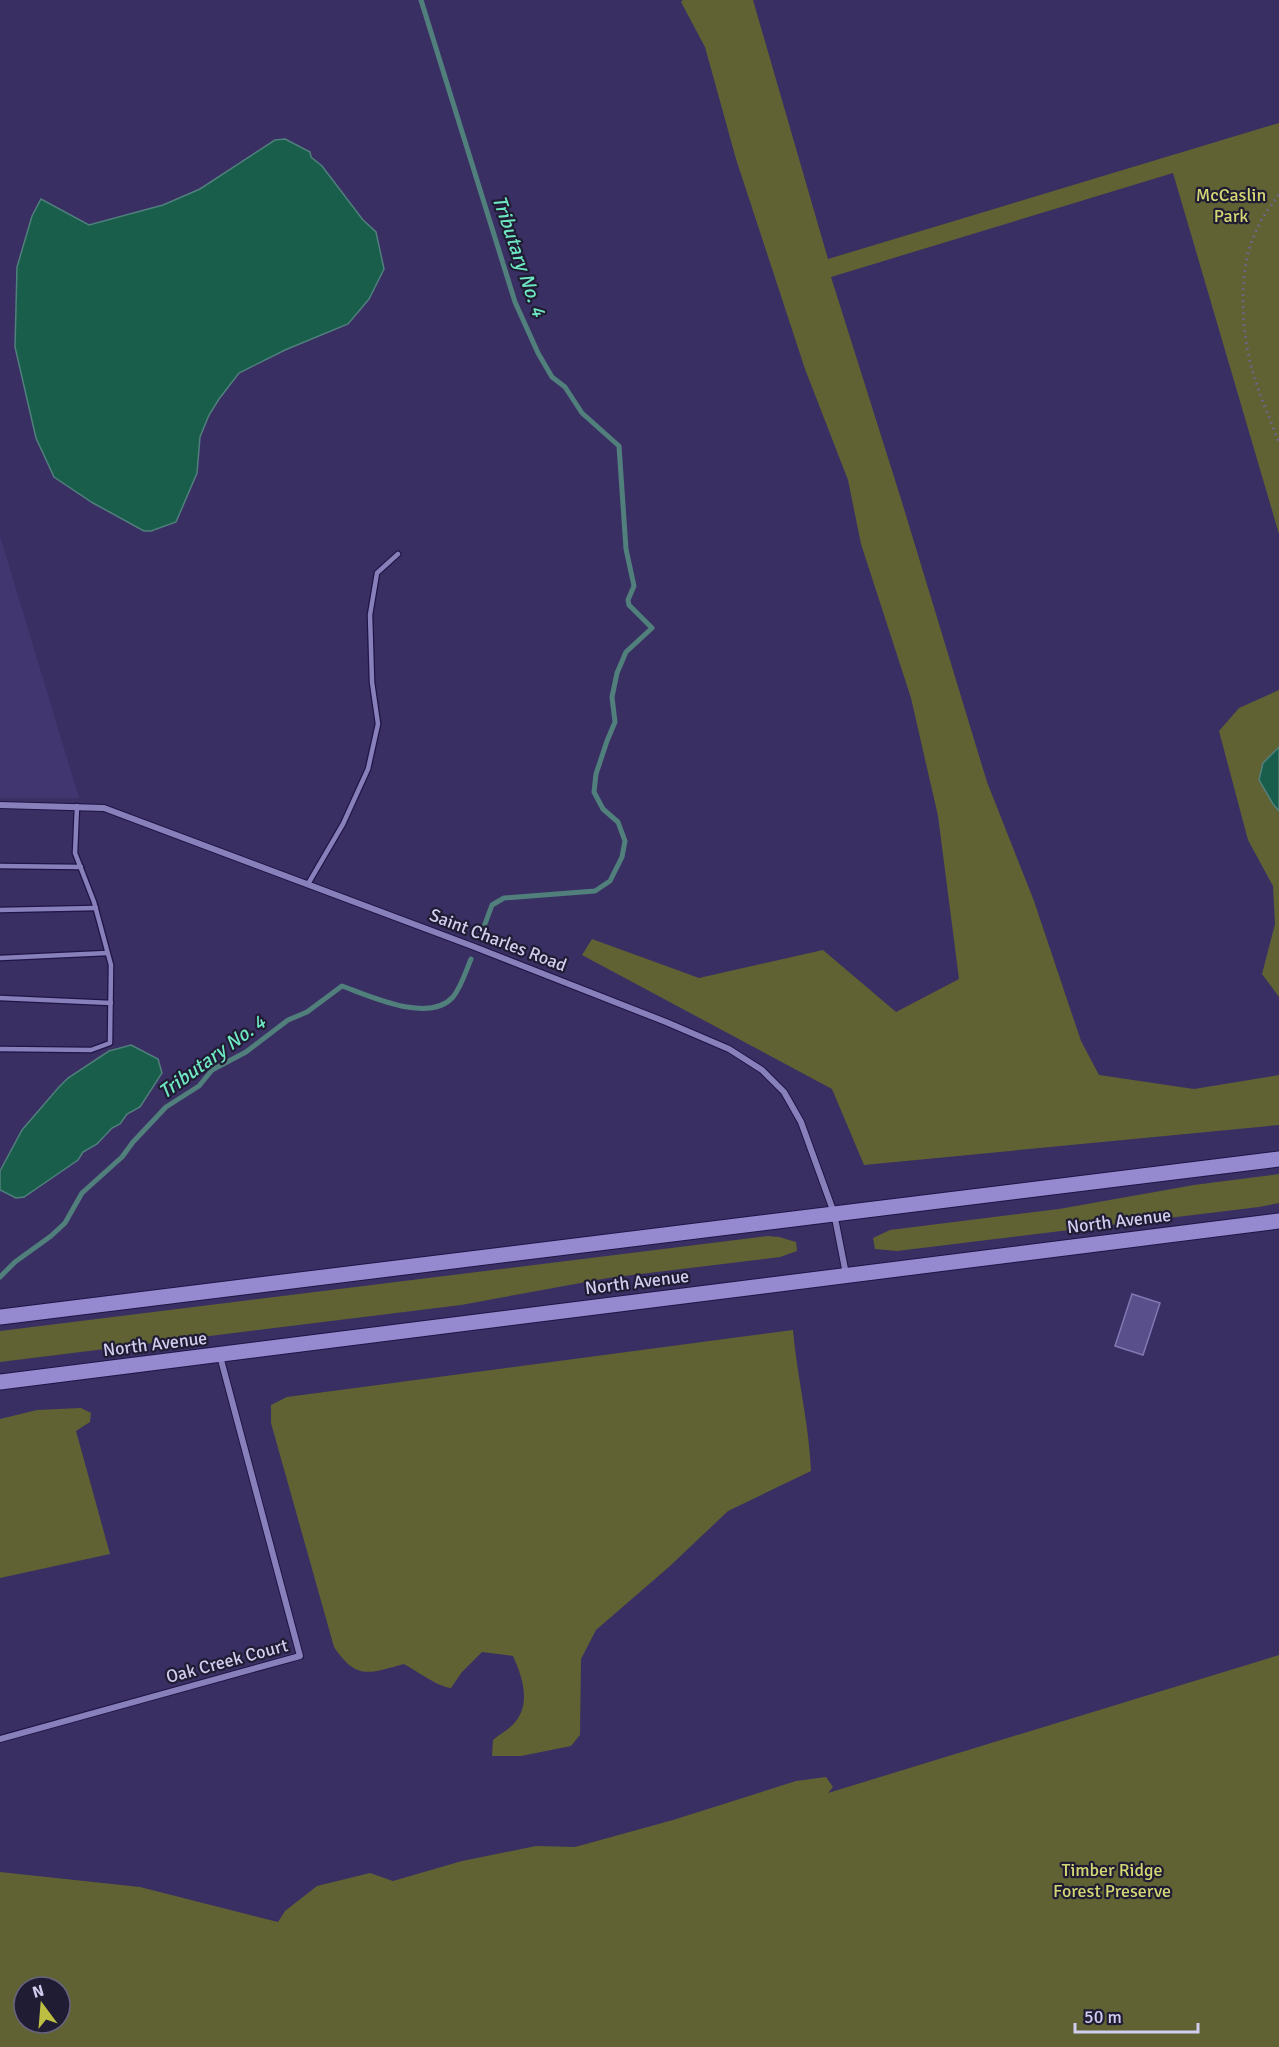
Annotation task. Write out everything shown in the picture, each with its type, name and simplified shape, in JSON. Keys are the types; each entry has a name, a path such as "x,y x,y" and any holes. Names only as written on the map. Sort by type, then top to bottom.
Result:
{"main road":[{"path":"0,1317 1279,1159"},
{"name":"North Avenue","path":"0,1382 1279,1221"}],"street":[{"name":"Saint Charles Road","path":"0,805 104,808 472,946 729,1049 762,1070 784,1092 801,1122 834,1213 846,1275"},
{"name":"Oak Creek Court","path":"0,1739 300,1656 220,1356"}],"lane":[{"path":"308,884 343,824 368,769 378,724 372,682 370,615 377,573 398,554"},
{"path":"0,1049 91,1050 110,1043 111,965 96,908 75,853 77,806"},
{"path":"0,867 81,867"},
{"path":"0,910 96,908"},
{"path":"0,958 108,953"},
{"path":"0,998 111,1003"}],"path":[{"path":"1279,195 1258,226 1249,248 1244,294 1251,368 1279,442"}],"shaded area":[{"path":"285,139 310,152 311,157 322,166 363,220 376,232 384,269 369,299 348,324 285,350 239,373 209,415 200,437 197,473 176,522 151,531 144,531 93,503 54,477 36,438 15,347 17,267 32,216 41,199 89,225 163,205 200,189 275,140"},
{"path":"0,536 79,798 0,798"},
{"path":"1279,747 1279,811 1259,780 1263,763"},
{"path":"131,1045 158,1059 162,1073 140,1107 127,1114 120,1124 112,1128 97,1144 83,1152 78,1160 24,1197 16,1198 0,1190 0,1171 22,1130 59,1087 68,1078 109,1051"}],"green space":[{"name":"McCaslin Park","path":"683,0 753,0 828,259 1279,123 1279,534 1173,173 831,277 987,782 1034,901 1081,1041 1099,1075 1194,1089 1279,1075 1279,1125 864,1165 832,1089 582,955 592,939 699,978 823,950 896,1012 959,979 938,816 911,698 861,544 848,480 805,369 736,159 705,47 681,2"},
{"path":"1279,690 1279,997 1262,974 1275,924 1273,886 1248,840 1219,731 1239,708"},
{"path":"1279,1174 1279,1203 1259,1207 897,1251 875,1249 873,1238 890,1230 1059,1209 1194,1185"},
{"path":"768,1236 796,1242 797,1251 780,1257 608,1278 461,1305 0,1362 0,1331"},
{"path":"793,1330 811,1471 728,1511 670,1566 596,1630 581,1659 580,1735 571,1746 521,1756 492,1756 493,1740 514,1724 523,1706 524,1689 513,1656 482,1652 462,1672 451,1688 434,1682 404,1664 373,1672 357,1670 342,1658 334,1647 271,1423 271,1405 287,1397"},
{"path":"81,1408 91,1413 90,1422 76,1431 110,1554 0,1578 0,1419 37,1410"},
{"name":"Timber Ridge Forest Preserve","path":"1279,1655 1279,2047 0,2047 0,1872 140,1887 278,1922 285,1911 317,1886 370,1873 393,1881 462,1861 536,1846 575,1847 673,1820 796,1781 826,1777 833,1787 828,1793"}],"building":[{"path":"1132,1294 1160,1303 1143,1355 1115,1346"}],"waterway":[{"name":"Tributary No. 4","path":"421,0 515,302 538,353 552,377 565,387 582,413 619,446 626,549 634,586 628,600 629,605 652,628 626,652 617,673 612,697 615,722 596,774 594,792 603,809 618,822 625,841 622,857 610,881 595,891 504,898 492,905 482,932"},
{"name":"Tributary No. 4","path":"0,1277 15,1262 65,1223 82,1193 122,1157 166,1107 199,1086 212,1070 246,1052 288,1020 307,1012 342,986 399,1005 415,1008 442,1005 456,993 471,959"}]}
